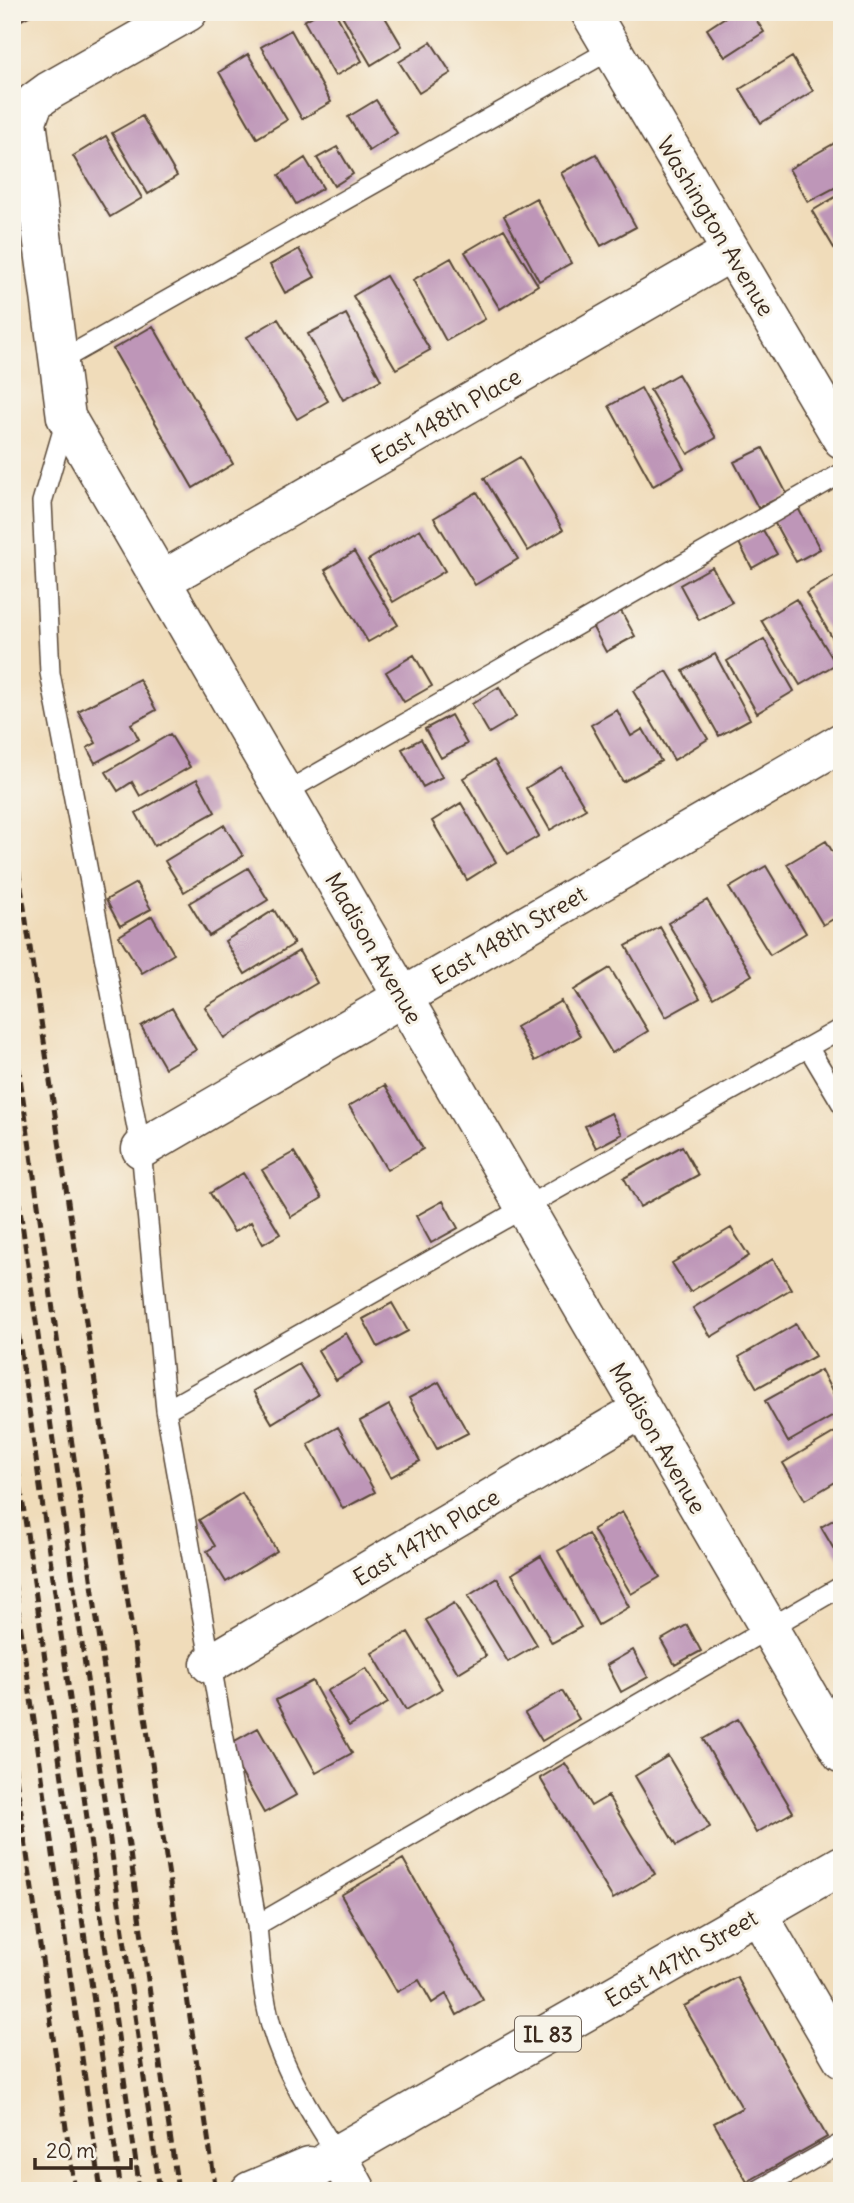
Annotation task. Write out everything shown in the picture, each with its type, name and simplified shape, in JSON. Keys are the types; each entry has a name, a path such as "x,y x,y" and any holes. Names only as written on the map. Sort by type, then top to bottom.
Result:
{"street":[{"name":"Madison Avenue","path":"188,12 34,102 27,121 66,417 842,1754"},
{"name":"Washington Avenue","path":"590,12 842,439"},
{"name":"East 148th Place","path":"161,580 731,252"},
{"name":"East 148th Street","path":"141,1149 842,742"},
{"name":"East 147th Place","path":"211,1664 642,1409"},
{"name":"East 147th Street","path":"250,2191 337,2154 842,1865"},
{"path":"758,1914 842,2058"},
{"name":"East 147th Street","path":"288,2191 337,2154"},
{"path":"337,2154 357,2191"}],"lane":[{"path":"58,362 612,50"},
{"path":"66,417 41,502 50,673 141,1149 166,1410 257,1925 261,1979 272,2028 306,2102 337,2154"},
{"path":"285,793 842,473"},
{"path":"166,1410 842,1028"},
{"path":"808,1047 842,1104"},
{"path":"257,1925 842,1586"},
{"path":"757,2191 842,2143"}],"building":[{"path":"12,12 36,12 12,25"},
{"path":"320,12 335,12 362,61 335,76 304,21"},
{"path":"340,12 382,12 402,46 371,65"},
{"path":"733,12 751,12 764,32 725,57 707,29"},
{"path":"291,30 331,102 302,119 261,47"},
{"path":"431,42 451,73 419,93 399,62"},
{"path":"248,54 287,120 257,138 219,72"},
{"path":"792,57 813,91 761,123 740,89"},
{"path":"376,100 397,133 369,151 348,117"},
{"path":"142,116 177,176 148,194 112,133"},
{"path":"106,136 142,198 110,217 73,156"},
{"path":"842,139 842,184 808,202 789,169"},
{"path":"337,147 353,174 334,186 317,158"},
{"path":"596,154 636,227 601,246 561,173"},
{"path":"305,158 323,188 296,204 279,175"},
{"path":"842,193 842,243 834,248 812,211"},
{"path":"536,198 571,263 539,281 504,216"},
{"path":"504,229 538,285 500,309 465,252"},
{"path":"299,249 315,277 285,293 270,265"},
{"path":"451,258 485,319 446,341 413,280"},
{"path":"386,276 430,350 396,369 353,296"},
{"path":"346,314 381,380 343,400 308,334"},
{"path":"278,319 328,401 297,419 247,337"},
{"path":"153,326 233,464 193,488 113,349"},
{"path":"678,374 716,438 688,454 650,390"},
{"path":"641,388 684,468 653,486 609,406"},
{"path":"763,448 787,494 758,508 734,462"},
{"path":"520,457 563,530 528,551 484,478"},
{"path":"477,492 518,559 475,585 434,518"},
{"path":"797,506 820,549 796,562 773,520"},
{"path":"420,529 445,571 393,602 368,560"},
{"path":"763,530 777,554 752,568 739,543"},
{"path":"354,552 398,625 368,642 325,570"},
{"path":"712,567 732,602 699,620 680,585"},
{"path":"839,574 842,579 842,644 837,646 806,593"},
{"path":"796,599 836,664 800,685 761,620"},
{"path":"621,611 635,636 606,652 592,626"},
{"path":"764,639 794,691 757,713 727,661"},
{"path":"715,654 750,719 719,736 683,671"},
{"path":"414,655 432,686 404,702 386,672"},
{"path":"667,671 708,739 674,760 633,691"},
{"path":"139,679 156,710 131,724 139,739 95,763 87,748 96,743 78,711"},
{"path":"499,687 516,717 489,733 472,704"},
{"path":"617,710 631,736 643,729 661,761 623,782 591,725"},
{"path":"451,715 467,744 441,758 425,729"},
{"path":"170,734 190,767 140,796 132,782 118,791 106,772"},
{"path":"421,739 442,777 423,787 402,749"},
{"path":"494,760 539,836 508,854 463,778"},
{"path":"561,767 586,809 550,830 526,788"},
{"path":"197,779 215,812 154,846 136,813"},
{"path":"461,803 496,862 467,880 432,821"},
{"path":"224,825 243,856 184,892 165,861"},
{"path":"826,841 842,867 842,914 823,925 787,864"},
{"path":"766,866 806,933 770,955 729,888"},
{"path":"248,868 268,900 209,936 189,903"},
{"path":"136,883 151,909 120,926 106,900"},
{"path":"707,900 752,975 713,998 668,923"},
{"path":"274,910 294,944 245,974 225,941"},
{"path":"152,916 174,954 142,973 119,936"},
{"path":"660,927 700,998 666,1017 626,946"},
{"path":"299,951 317,983 224,1038 205,1007"},
{"path":"610,968 648,1031 612,1053 574,990"},
{"path":"561,1001 580,1036 535,1061 516,1027"},
{"path":"172,1008 196,1050 165,1068 141,1026"},
{"path":"385,1085 423,1149 387,1170 349,1106"},
{"path":"611,1113 622,1134 596,1148 585,1126"},
{"path":"682,1146 698,1175 640,1207 624,1178"},
{"path":"294,1152 322,1198 291,1217 262,1170"},
{"path":"243,1173 280,1234 263,1244 251,1222 234,1232 210,1193"},
{"path":"443,1201 458,1228 431,1243 416,1216"},
{"path":"731,1228 749,1256 690,1292 672,1263"},
{"path":"773,1259 791,1289 711,1337 693,1308"},
{"path":"392,1303 408,1331 378,1347 363,1319"},
{"path":"796,1324 815,1356 757,1388 739,1357"},
{"path":"346,1333 363,1363 336,1380 318,1350"},
{"path":"299,1364 318,1395 272,1423 253,1391"},
{"path":"821,1370 842,1411 788,1442 765,1401"},
{"path":"439,1382 468,1433 437,1449 409,1398"},
{"path":"389,1405 420,1461 391,1477 360,1421"},
{"path":"338,1427 375,1492 343,1509 308,1444"},
{"path":"842,1428 842,1478 805,1500 783,1463"},
{"path":"242,1493 277,1551 226,1582 207,1551 215,1546 199,1520"},
{"path":"622,1512 660,1577 631,1594 593,1529"},
{"path":"842,1515 842,1563 821,1527"},
{"path":"588,1534 629,1607 598,1625 558,1551"},
{"path":"541,1556 581,1627 552,1643 512,1574"},
{"path":"497,1578 537,1645 508,1662 468,1596"},
{"path":"454,1603 486,1656 458,1673 426,1620"},
{"path":"687,1625 701,1651 675,1665 661,1640"},
{"path":"408,1632 442,1689 406,1710 372,1653"},
{"path":"633,1650 648,1677 621,1692 607,1665"},
{"path":"366,1668 388,1703 349,1726 327,1691"},
{"path":"312,1681 352,1753 316,1773 276,1700"},
{"path":"562,1691 579,1719 542,1741 525,1713"},
{"path":"738,1719 793,1812 756,1833 703,1739"},
{"path":"258,1728 296,1795 264,1813 226,1746"},
{"path":"668,1756 710,1827 676,1846 635,1776"},
{"path":"565,1763 591,1806 608,1796 655,1874 613,1899 540,1778"},
{"path":"403,1859 483,2000 457,2015 446,1994 432,2003 419,1980 397,1992 341,1895"},
{"path":"737,1977 827,2137 747,2182 714,2123 742,2108 684,2006"}],"railway":[{"path":"12,827 216,2191"},
{"path":"12,1021 178,2191"},
{"path":"12,1153 160,2191"},
{"path":"12,1290 140,2191"},
{"path":"12,1428 121,2191"},
{"path":"12,1566 101,2191"},
{"path":"12,1749 75,2191"}]}
